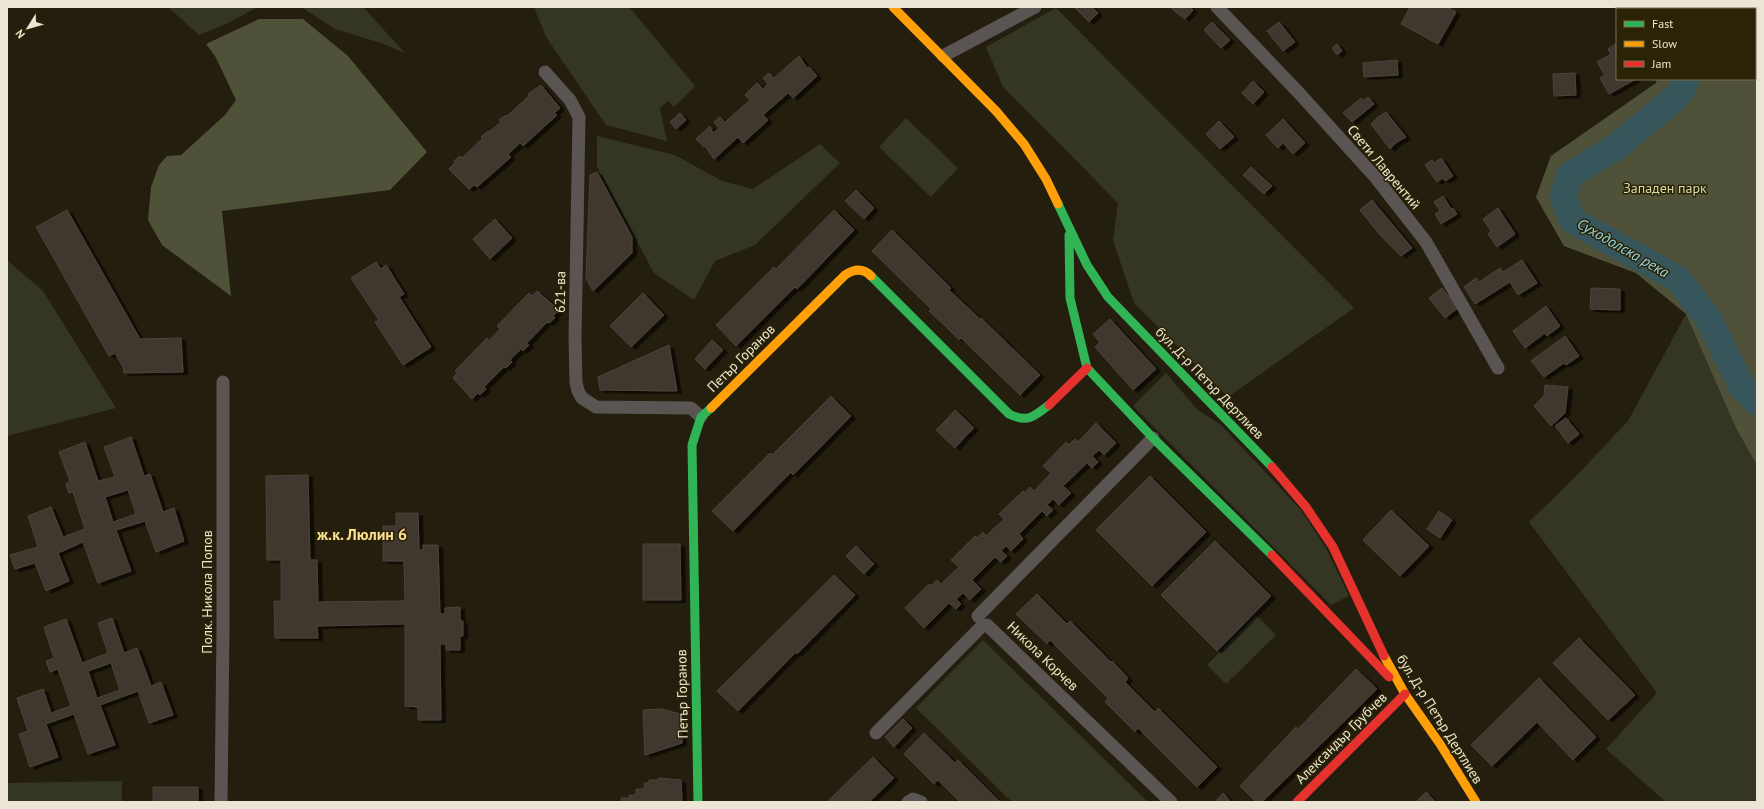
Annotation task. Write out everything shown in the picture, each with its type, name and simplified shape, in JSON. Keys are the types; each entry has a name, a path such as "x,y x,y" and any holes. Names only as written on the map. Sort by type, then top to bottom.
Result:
{"street":[{"name":"бул. Д-р Петър Дертлиев","path":"893,7 996,111 1024,144 1046,179 1087,265 1108,297 1237,430 1282,478 1306,507 1333,547 1391,670 1405,694 1440,744 1476,802"},
{"path":"943,56 1035,7"},
{"name":"Свети Лаврентий","path":"1217,7 1300,94 1376,178 1422,236 1498,368"},
{"name":"621-ва","path":"545,72 570,100 579,117 575,339 576,382 578,391 582,398 596,407 690,408 701,417"},
{"path":"1069,230 1070,298 1087,368 1153,438 1300,584 1405,694"},
{"name":"Петър Горанов","path":"698,802 692,445 701,417 846,274 854,270 864,271 869,274 1009,414 1015,418 1028,419 1039,414 1087,368"},
{"name":"Полк. Никола Попов","path":"221,802 223,382"},
{"path":"978,616 1153,438"},
{"name":"Никола Корчев","path":"876,733 982,626 987,625 1171,802"},
{"name":"Александър Грубчев","path":"1298,802 1405,694"},
{"path":"908,802 913,799 921,802"}],"green space":[{"path":"168,7 258,7 226,24 199,35"},
{"path":"301,7 363,7 405,53 381,43 335,29"},
{"path":"534,7 629,7 695,86 674,107 668,101 660,108 667,141 606,125 546,37"},
{"path":"1757,7 1757,802 1666,802 1606,749 1657,693 1529,522 1578,474 1628,421 1686,314 1636,273 1564,246 1536,197 1551,156 1656,83 1657,80 1756,80 1756,8 1676,8"},
{"name":"Западен парк","path":"1757,7 1757,465 1736,428 1686,314 1636,273 1564,246 1536,197 1551,156 1656,83 1657,80 1756,80 1756,8 1676,8"},
{"path":"1056,8 1354,308 1228,397 1134,303 1113,240 1118,203 1003,87 986,47"},
{"path":"259,19 303,19 348,56 427,152 390,190 222,211 231,296 162,245 148,220 151,187 159,165 167,156 181,155 225,115 236,100 215,56 206,44"},
{"path":"906,118 958,168 931,197 879,147"},
{"path":"597,136 675,155 722,181 753,189 820,144 840,163 755,245 715,261 694,300 654,273 597,167"},
{"path":"7,260 43,291 116,408 7,436"},
{"path":"1166,373 1198,410 1221,425 1301,510 1327,550 1349,596 1331,605 1133,406"},
{"path":"1256,615 1276,635 1226,684 1207,665"},
{"path":"983,640 1148,802 1012,802 916,708"},
{"path":"122,781 122,802 7,802 7,783"}],"building":[{"path":"1074,7 1092,7 1098,13 1089,22"},
{"path":"1174,7 1190,7 1193,10 1185,19 1172,9"},
{"path":"1410,7 1447,7 1456,12 1438,44 1401,24"},
{"path":"1212,22 1230,40 1221,48 1204,30"},
{"path":"1279,22 1295,42 1283,51 1267,31"},
{"path":"1337,44 1342,51 1337,55 1332,48"},
{"path":"1616,44 1616,80 1634,80 1609,94 1600,78 1605,75 1597,62 1611,54 1608,49"},
{"path":"799,56 807,68 809,67 817,76 793,98 788,93 763,115 768,120 743,143 738,137 714,159 705,146 704,147 696,139 710,126 713,133 719,128 714,122 720,117 725,122 750,100 745,95 757,83 763,89 768,84 763,78 769,73 774,78"},
{"path":"1397,60 1398,75 1364,77 1363,63"},
{"path":"1575,73 1576,95 1554,96 1553,74"},
{"path":"1253,81 1264,92 1253,104 1242,93"},
{"path":"541,85 560,108 554,113 557,115 523,146 520,143 508,154 511,157 477,187 474,185 469,189 449,169 455,163 454,161 460,156 462,158 483,138 481,137 501,122 499,120 506,115 507,116 529,96 528,94"},
{"path":"1368,97 1374,104 1352,122 1343,113 1361,98 1363,101"},
{"path":"1386,112 1406,137 1397,142 1390,149 1371,124"},
{"path":"680,113 686,120 676,129 670,122"},
{"path":"1283,119 1305,143 1293,154 1283,143 1278,148 1266,135"},
{"path":"1219,121 1234,137 1220,149 1206,134"},
{"path":"1441,158 1453,176 1445,181 1443,178 1437,182 1425,165 1432,160 1434,163"},
{"path":"1251,167 1272,186 1264,194 1243,175"},
{"path":"597,172 632,237 632,253 593,291 586,278 590,175"},
{"path":"856,190 874,208 864,219 845,201"},
{"path":"1443,196 1451,209 1453,208 1457,214 1441,224 1435,214 1440,211 1434,202"},
{"path":"1372,200 1412,248 1401,256 1380,235 1360,210"},
{"path":"1498,208 1515,234 1497,247 1488,234 1491,231 1483,219"},
{"path":"67,210 140,339 181,338 183,372 124,373 123,367 115,353 109,356 36,227"},
{"path":"834,210 854,230 797,289 795,287 736,346 716,325 774,267 776,269"},
{"path":"495,219 512,238 490,259 473,239"},
{"path":"892,230 951,288 949,290 980,319 981,318 1040,375 1020,395 961,338 959,340 929,311 931,309 872,251"},
{"path":"1522,260 1537,283 1518,295 1510,282 1475,304 1464,287 1476,278 1479,282 1500,268 1503,272"},
{"path":"376,262 381,269 386,265 404,294 399,297 431,347 403,365 375,322 379,320 351,278"},
{"path":"1442,288 1458,308 1445,318 1429,298"},
{"path":"1591,288 1620,289 1620,310 1590,309"},
{"path":"537,291 559,310 553,316 555,318 549,323 547,322 527,343 529,345 523,351 521,349 510,360 512,362 506,368 504,367 484,387 486,389 480,395 478,393 472,399 453,378 457,373 455,371 487,338 489,341 500,329 497,326 529,293 532,296"},
{"path":"643,293 664,315 631,347 610,326"},
{"path":"1546,306 1560,326 1547,336 1545,333 1525,348 1513,331"},
{"path":"1110,319 1156,369 1133,390 1095,347 1100,342 1093,334"},
{"path":"1565,336 1579,356 1566,365 1564,363 1544,377 1531,361"},
{"path":"712,340 723,350 705,369 695,359"},
{"path":"669,345 677,391 600,390 598,377"},
{"path":"1545,385 1568,387 1565,413 1551,426 1534,406 1544,396"},
{"path":"831,396 851,416 793,475 791,472 733,531 712,511 770,453 772,455"},
{"path":"955,410 974,428 963,439 945,421"},
{"path":"1566,418 1579,434 1568,443 1555,426"},
{"path":"945,421 963,439 955,448 936,430"},
{"path":"1096,423 1116,443 1104,455 1099,450 1092,456 1098,462 1092,468 1087,463 1063,486 1071,493 1059,505 1053,499 1047,505 1053,510 1047,516 1042,511 1019,534 1023,539 1011,551 1006,546 1001,551 1007,556 1001,562 995,557 972,580 981,589 970,600 963,593 956,599 961,604 956,609 949,603 924,628 905,608 929,584 931,586 937,580 941,584 959,567 951,560 975,536 977,538 983,532 986,536 1004,519 999,514 1023,491 1025,493 1030,487 1034,491 1051,473 1043,466 1066,442 1069,445 1075,439 1078,442"},
{"path":"131,437 144,476 150,474 163,512 174,508 184,541 156,552 145,521 116,530 131,571 98,583 83,542 58,553 69,581 46,591 35,563 15,569 10,555 38,547 28,516 51,507 63,537 85,529 73,492 69,493 66,484 70,481 59,452 85,442 98,481 115,477 104,447","holes":["128,490 136,514 113,522 105,497"]},
{"path":"308,475 310,560 317,560 318,602 405,601 404,561 383,561 383,526 396,526 396,513 418,513 419,550 423,550 423,545 438,545 440,614 445,614 445,608 460,607 460,621 463,621 463,636 460,636 460,650 446,650 446,644 440,644 441,720 418,720 418,707 405,706 405,624 317,626 318,638 275,638 274,601 281,601 281,560 267,560 266,476"},
{"path":"1150,476 1206,532 1152,586 1096,530"},
{"path":"1391,510 1429,546 1400,576 1363,540"},
{"path":"1439,511 1452,520 1440,538 1427,529"},
{"path":"1215,541 1271,596 1217,651 1161,595"},
{"path":"643,544 680,544 681,600 643,600"},
{"path":"856,546 874,564 864,574 846,556"},
{"path":"834,575 855,595 738,711 717,691"},
{"path":"1037,594 1067,624 1070,621 1111,662 1112,661 1128,678 1125,682 1155,712 1158,708 1217,767 1197,787 1138,728 1135,732 1105,702 1108,698 1050,640 1047,644 1016,614"},
{"path":"112,618 124,653 137,648 151,686 161,682 173,715 149,723 138,691 100,705 115,745 88,754 74,714 46,724 58,757 30,767 19,734 28,731 17,698 43,689 51,713 71,706 58,669 50,672 46,661 54,658 44,627 66,619 82,663 108,653 98,623","holes":["111,663 120,690 97,698 88,671"]},
{"path":"1579,638 1635,695 1608,720 1553,663"},
{"path":"1356,669 1377,689 1262,802 1256,802 1240,786 1296,727 1298,729"},
{"path":"1539,678 1596,737 1573,760 1537,722 1492,766 1471,745"},
{"path":"662,709 680,714 682,743 645,755 643,710"},
{"path":"903,719 912,728 894,747 885,737"},
{"path":"924,733 955,763 958,760 1001,802 960,802 938,780 934,784 904,754"},
{"path":"873,757 894,778 869,802 827,802"},
{"path":"658,778 681,780 682,802 622,802 621,798 630,798 629,795 636,795 636,789 645,789 644,783 649,783 649,780 658,780"},
{"path":"153,787 198,787 198,802 153,802"},
{"path":"1426,792 1436,802 1416,802"},
{"path":"1223,793 1230,801 1215,802"}],"waterway":[{"name":"Суходолска река","path":"1686,80 1678,96 1616,147 1570,175 1563,196 1573,221 1678,279 1708,318 1741,385 1757,402"}],"traffic: fast":[{"path":"1058,204 1087,265 1108,297 1272,467"},
{"path":"1069,235 1070,298 1087,368 1153,438 1272,555"},
{"path":"871,276 1009,414 1015,417 1026,418 1039,413 1049,405"},
{"path":"698,802 692,445 701,417 711,408"}],"traffic: slow":[{"path":"893,7 996,111 1024,144 1046,179 1058,204"},
{"path":"711,408 845,275 858,270 868,273 871,276"},
{"path":"1384,656 1405,694 1440,744 1476,802"}],"traffic: jam":[{"path":"1049,405 1087,368"},
{"path":"1272,467 1306,507 1333,547 1384,656"},
{"path":"1272,555 1389,677"},
{"path":"1297,802 1405,694"}],"district":[{"name":"ж.к. Люлин 6","path":"362,534"}]}
